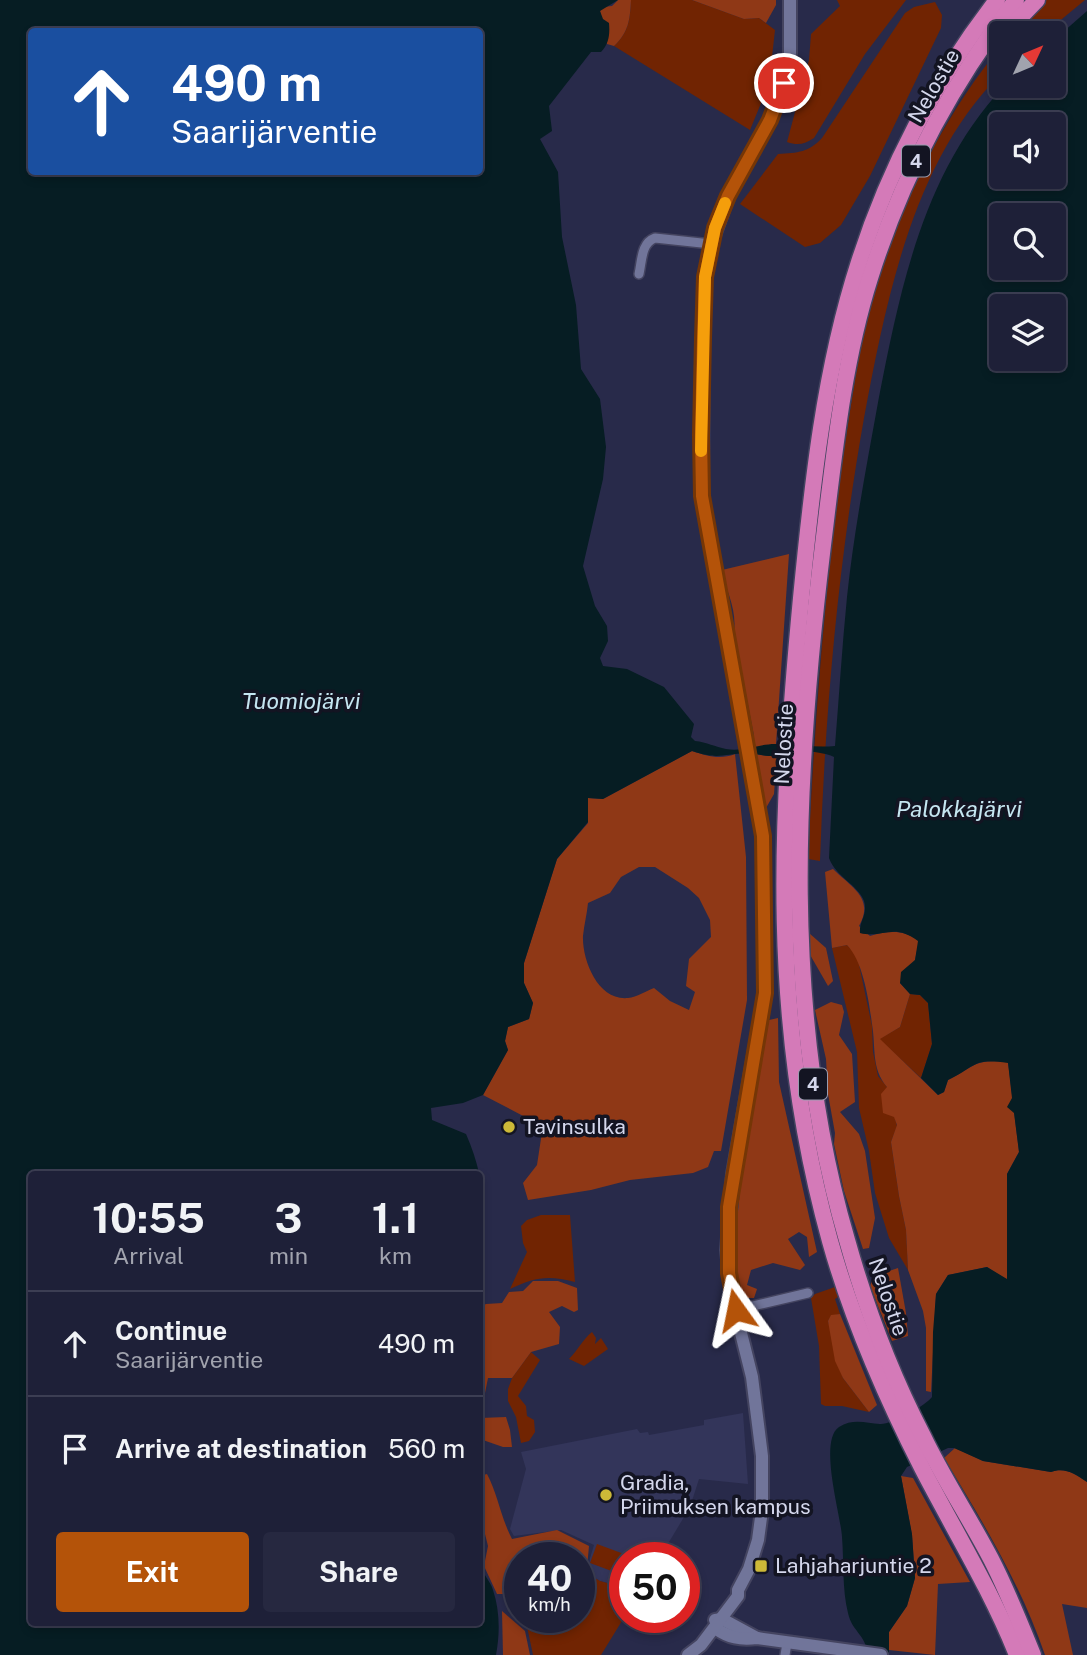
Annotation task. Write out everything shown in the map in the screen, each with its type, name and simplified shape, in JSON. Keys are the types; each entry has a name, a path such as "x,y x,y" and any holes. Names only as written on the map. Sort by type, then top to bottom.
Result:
{"highway":[{"name":"Nelostie","path":"997,0 942,80 888,182 857,267 832,369 807,536 796,749 783,887 784,947 793,1058 805,1135 830,1243 845,1290 998,1609 1017,1655"},
{"name":"Nelostie","path":"796,749 847,377 869,281 892,215 934,123 980,48 1016,0"},
{"path":"1017,21 1037,0"},
{"path":"980,48 989,44"},
{"name":"Nelostie","path":"931,1469 992,1560 1033,1655"}],"main road":[{"path":"690,1654 697,1649 717,1622 749,1569 758,1540 763,1483 755,1398 729,1273 729,1207 765,993 763,836 702,496 705,277 711,244 728,196 780,97 790,53 790,0"},
{"path":"717,1622 727,1636 741,1640 757,1638 786,1649 853,1651 881,1655"}],"street":[{"path":"639,274 645,244 649,240 655,238 711,244"},
{"path":"736,1310 808,1293"}],"shaded area":[{"path":"618,0 631,0 631,7 626,30 614,46 607,44 600,11"},
{"path":"631,0 692,0 744,19 759,18 775,30 769,84 750,130 614,46 628,25"},
{"path":"692,0 776,0 776,5 766,23 759,18 744,19"},
{"path":"837,0 906,0 865,54 814,138 801,144 787,142 809,60 811,34 840,6"},
{"path":"1044,0 1085,0 1060,21 1024,21"},
{"path":"935,2 942,15 941,28 870,176 841,225 820,243 805,247 740,204 778,154 803,151 822,138 905,13 914,7"},
{"path":"989,62 989,88 971,109 946,148 925,190 908,234 882,327 855,473 840,584 825,750 820,861 808,859 818,696 833,533 860,348 880,274 906,205 939,138"},
{"path":"789,554 776,744 753,748 754,736 734,632 733,608 722,570"},
{"path":"692,751 719,757 735,754 746,857 747,1000 721,1151 714,1151 708,1167 693,1173 630,1180 591,1190 528,1200 523,1183 537,1165 542,1132 527,1118 483,1095 508,1050 505,1041 508,1027 529,1019 533,1003 524,983 524,963 557,859 588,823 588,798 603,799","holes":["639,867 655,867 699,898 710,920 711,937 689,959 686,986 695,992 689,1010 670,1001 654,988 628,998 608,993 594,977 585,956 583,936 588,903 610,893 621,877"]},
{"path":"777,753 774,794 766,808 755,754 768,756"},
{"path":"833,869 863,900 863,916 859,926 870,936 895,932 907,934 919,941 915,960 900,983 910,994 900,1027 880,1039 938,1095 944,1092 948,1080 975,1065 1008,1062 1019,1152 1007,1174 1007,1280 987,1267 948,1275 936,1294 931,1392 926,1391 926,1328 923,1311 908,1270 906,1230 891,1142 897,1125 894,1117 883,1113 881,1094 887,1087 876,1065 869,1004 861,971 847,945 832,948 825,872"},
{"path":"809,933 826,948 833,981 828,986 809,953"},
{"path":"847,945 857,955 872,1026 873,1052 878,1076 887,1087 897,1126 891,1142 906,1230 908,1270 889,1238 875,1193 859,1108 857,1052 832,948"},
{"path":"910,994 920,995 928,1003 932,1044 921,1078 879,1039 900,1027"},
{"path":"831,1002 842,1005 844,1012 839,1035 852,1054 855,1102 840,1112 859,1134 865,1151 875,1218 869,1248 863,1249 844,1191 834,1144 826,1059 815,1010"},
{"path":"778,1018 779,1082 817,1252 809,1257 807,1237 799,1232 788,1239 805,1265 800,1270 773,1263 751,1270 747,1285 757,1289 754,1298 743,1298 737,1278 738,1207 750,1120 769,1020"},
{"path":"541,1215 570,1215 575,1282 542,1278 510,1289 527,1252 521,1226 527,1220"},
{"path":"898,1268 908,1336 892,1341 870,1286 874,1276"},
{"path":"533,1281 558,1281 577,1288 578,1310 574,1312 562,1306 549,1312 560,1327 559,1344 531,1352 512,1378 488,1378 483,1403 483,1306 502,1303 509,1292 523,1291"},
{"path":"835,1287 838,1297 835,1299 840,1314 831,1316 828,1321 843,1378 869,1412 821,1404 819,1346 811,1298"},
{"path":"840,1314 877,1405 869,1412 843,1378 835,1361 828,1321 831,1315"},
{"path":"592,1332 596,1338 595,1344 601,1338 608,1349 584,1366 569,1359 586,1338"},
{"path":"531,1352 540,1360 518,1396 526,1406 527,1416 534,1420 535,1432 529,1441 521,1443 516,1417 508,1401 508,1389 512,1378"},
{"name":"Gradia, Priimuksen kampus","path":"743,1413 748,1484 699,1479 690,1507 669,1542 609,1542 609,1584 595,1578 595,1542 587,1542 561,1530 514,1536 510,1529 526,1469 521,1452 637,1429 640,1433 648,1432 649,1435 704,1425 704,1420"},
{"path":"506,1417 512,1447 483,1440 483,1418"},
{"path":"955,1448 983,1461 1051,1472 1065,1471 1087,1482 1087,1608 1062,1604 1073,1655 1045,1655 1013,1578 944,1458"},
{"path":"487,1474 512,1539 557,1530 581,1542 504,1542 504,1594 497,1594 484,1566 488,1546 483,1528 483,1475"},
{"path":"901,1476 913,1478 970,1582 938,1584 935,1655 889,1650 889,1632 907,1606 915,1578 912,1535"},
{"path":"597,1544 609,1548 609,1570 595,1565"},
{"path":"595,1578 609,1584 609,1633 615,1633 601,1655 533,1655 528,1633 595,1633"},
{"path":"502,1611 504,1633 525,1633 530,1655 503,1655"}],"water":[{"name":"Tuomiojärvi","path":"0,0 618,0 600,11 603,19 609,23 606,46 601,52 591,52 549,106 552,131 540,139 558,172 562,237 576,305 581,369 600,399 606,447 603,479 583,566 595,606 607,626 608,641 600,658 603,666 627,669 664,687 694,724 691,737 695,741 733,750 775,744 835,746 847,597 861,497 897,313 920,232 954,155 994,98 1066,98 1066,29 1087,11 1087,1482 1065,1471 1051,1472 983,1461 954,1448 948,1448 907,1467 901,1476 912,1534 915,1578 907,1606 889,1632 889,1655 868,1655 864,1642 852,1624 846,1604 842,1537 830,1462 833,1435 839,1427 849,1423 880,1424 892,1421 915,1410 932,1397 936,1294 948,1275 987,1267 1007,1279 1007,1174 1019,1152 1014,1113 1007,1107 1012,1098 1008,1063 975,1064 948,1080 944,1092 938,1095 921,1078 932,1044 928,1003 920,995 910,994 900,983 901,972 915,960 918,941 909,935 895,932 860,933 865,910 864,901 829,858 834,757 799,751 784,751 773,756 747,753 714,756 692,751 603,799 588,798 588,822 557,859 524,963 524,983 533,1003 529,1019 508,1027 505,1041 508,1050 483,1095 463,1103 431,1108 432,1120 466,1134 478,1171 28,1171 28,1626 483,1626 483,1571 493,1590 499,1631 496,1655 0,1655"}],"slow traffic":[{"path":"701,451 705,277 715,228 725,203"}],"place":[{"name":"Tavinsulka","path":"509,1127"},
{"name":"Gradia, Priimuksen kampus","path":"606,1495"},
{"name":"Lahjaharjuntie 2","path":"761,1566"}],"route":[{"path":"736,1310 727,1250 729,1207 765,993 763,836 702,496 705,277 715,228 728,196 770,120 784,83"}],"water label":[{"name":"Palokkajärvi","path":"959,809"}]}
